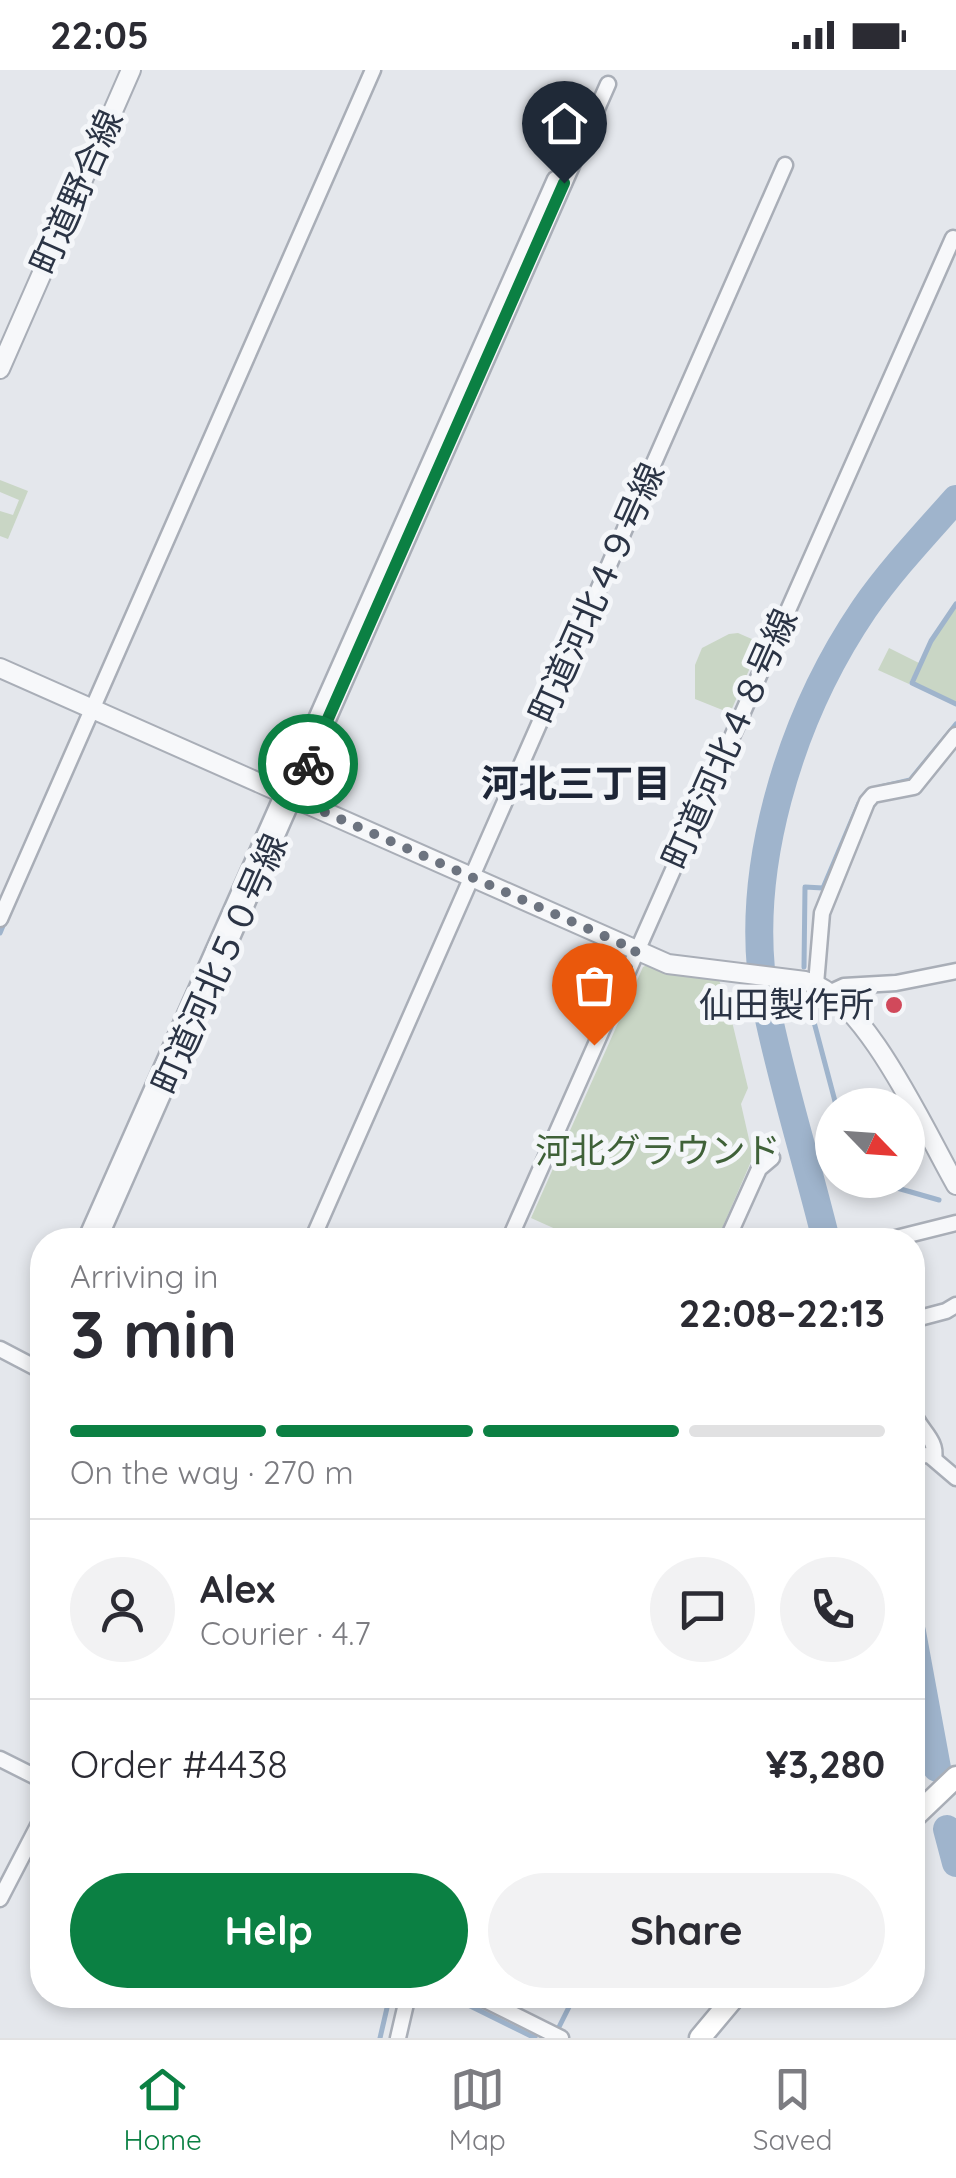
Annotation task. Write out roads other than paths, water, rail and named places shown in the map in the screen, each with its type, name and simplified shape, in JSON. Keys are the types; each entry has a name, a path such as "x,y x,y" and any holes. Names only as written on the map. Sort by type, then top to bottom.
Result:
{"main road":[{"path":"925,1807 956,1778"},
{"path":"700,2038 725,2008"}],"street":[{"name":"町道野合線","path":"0,369 131,70"},
{"path":"0,919 373,70"},
{"name":"町道河北５０号線","path":"104,1228 288,796 608,84"},
{"name":"町道河北４９号線","path":"322,1228 786,165"},
{"name":"町道河北４８号線","path":"514,1228 953,238"},
{"path":"0,668 677,966 794,980 823,988 896,983 956,971"},
{"path":"956,735 914,787 874,795 867,802 822,913 823,988 860,1020 956,1186"},
{"path":"90,1228 288,796"},
{"path":"732,1228 759,1169 772,1158"},
{"path":"925,1231 956,1223"},
{"path":"925,1317 956,1305"},
{"path":"0,1349 30,1364"},
{"path":"925,1433 934,1444 934,1458"},
{"path":"925,1454 956,1478"},
{"path":"0,1759 30,1774"},
{"path":"0,1899 30,1841"},
{"path":"398,2038 405,2008"},
{"path":"501,2008 560,2038"}],"waterway":[{"path":"823,1228 766,1005 760,955 760,903 767,851 794,748 838,652 885,580 956,499"},
{"path":"956,604 931,641 912,683 956,704"},
{"path":"880,787 910,780 956,724"},
{"path":"804,967 805,887 823,888 859,803"},
{"path":"0,933 5,921"},
{"path":"806,992 831,1088"},
{"path":"925,1196 939,1200"},
{"path":"925,1703 937,1768"},
{"path":"925,1729 930,1728"},
{"path":"947,1829 956,1863"},
{"path":"380,2038 387,2008"},
{"path":"474,2008 535,2038"},
{"path":"557,2031 568,2008"}],"place":[{"name":"仙田製作所","path":"894,1005"}],"district":[{"name":"河北三丁目","path":"576,784"}],"park label":[{"name":"河北グラウンド","path":"658,1151"}]}
